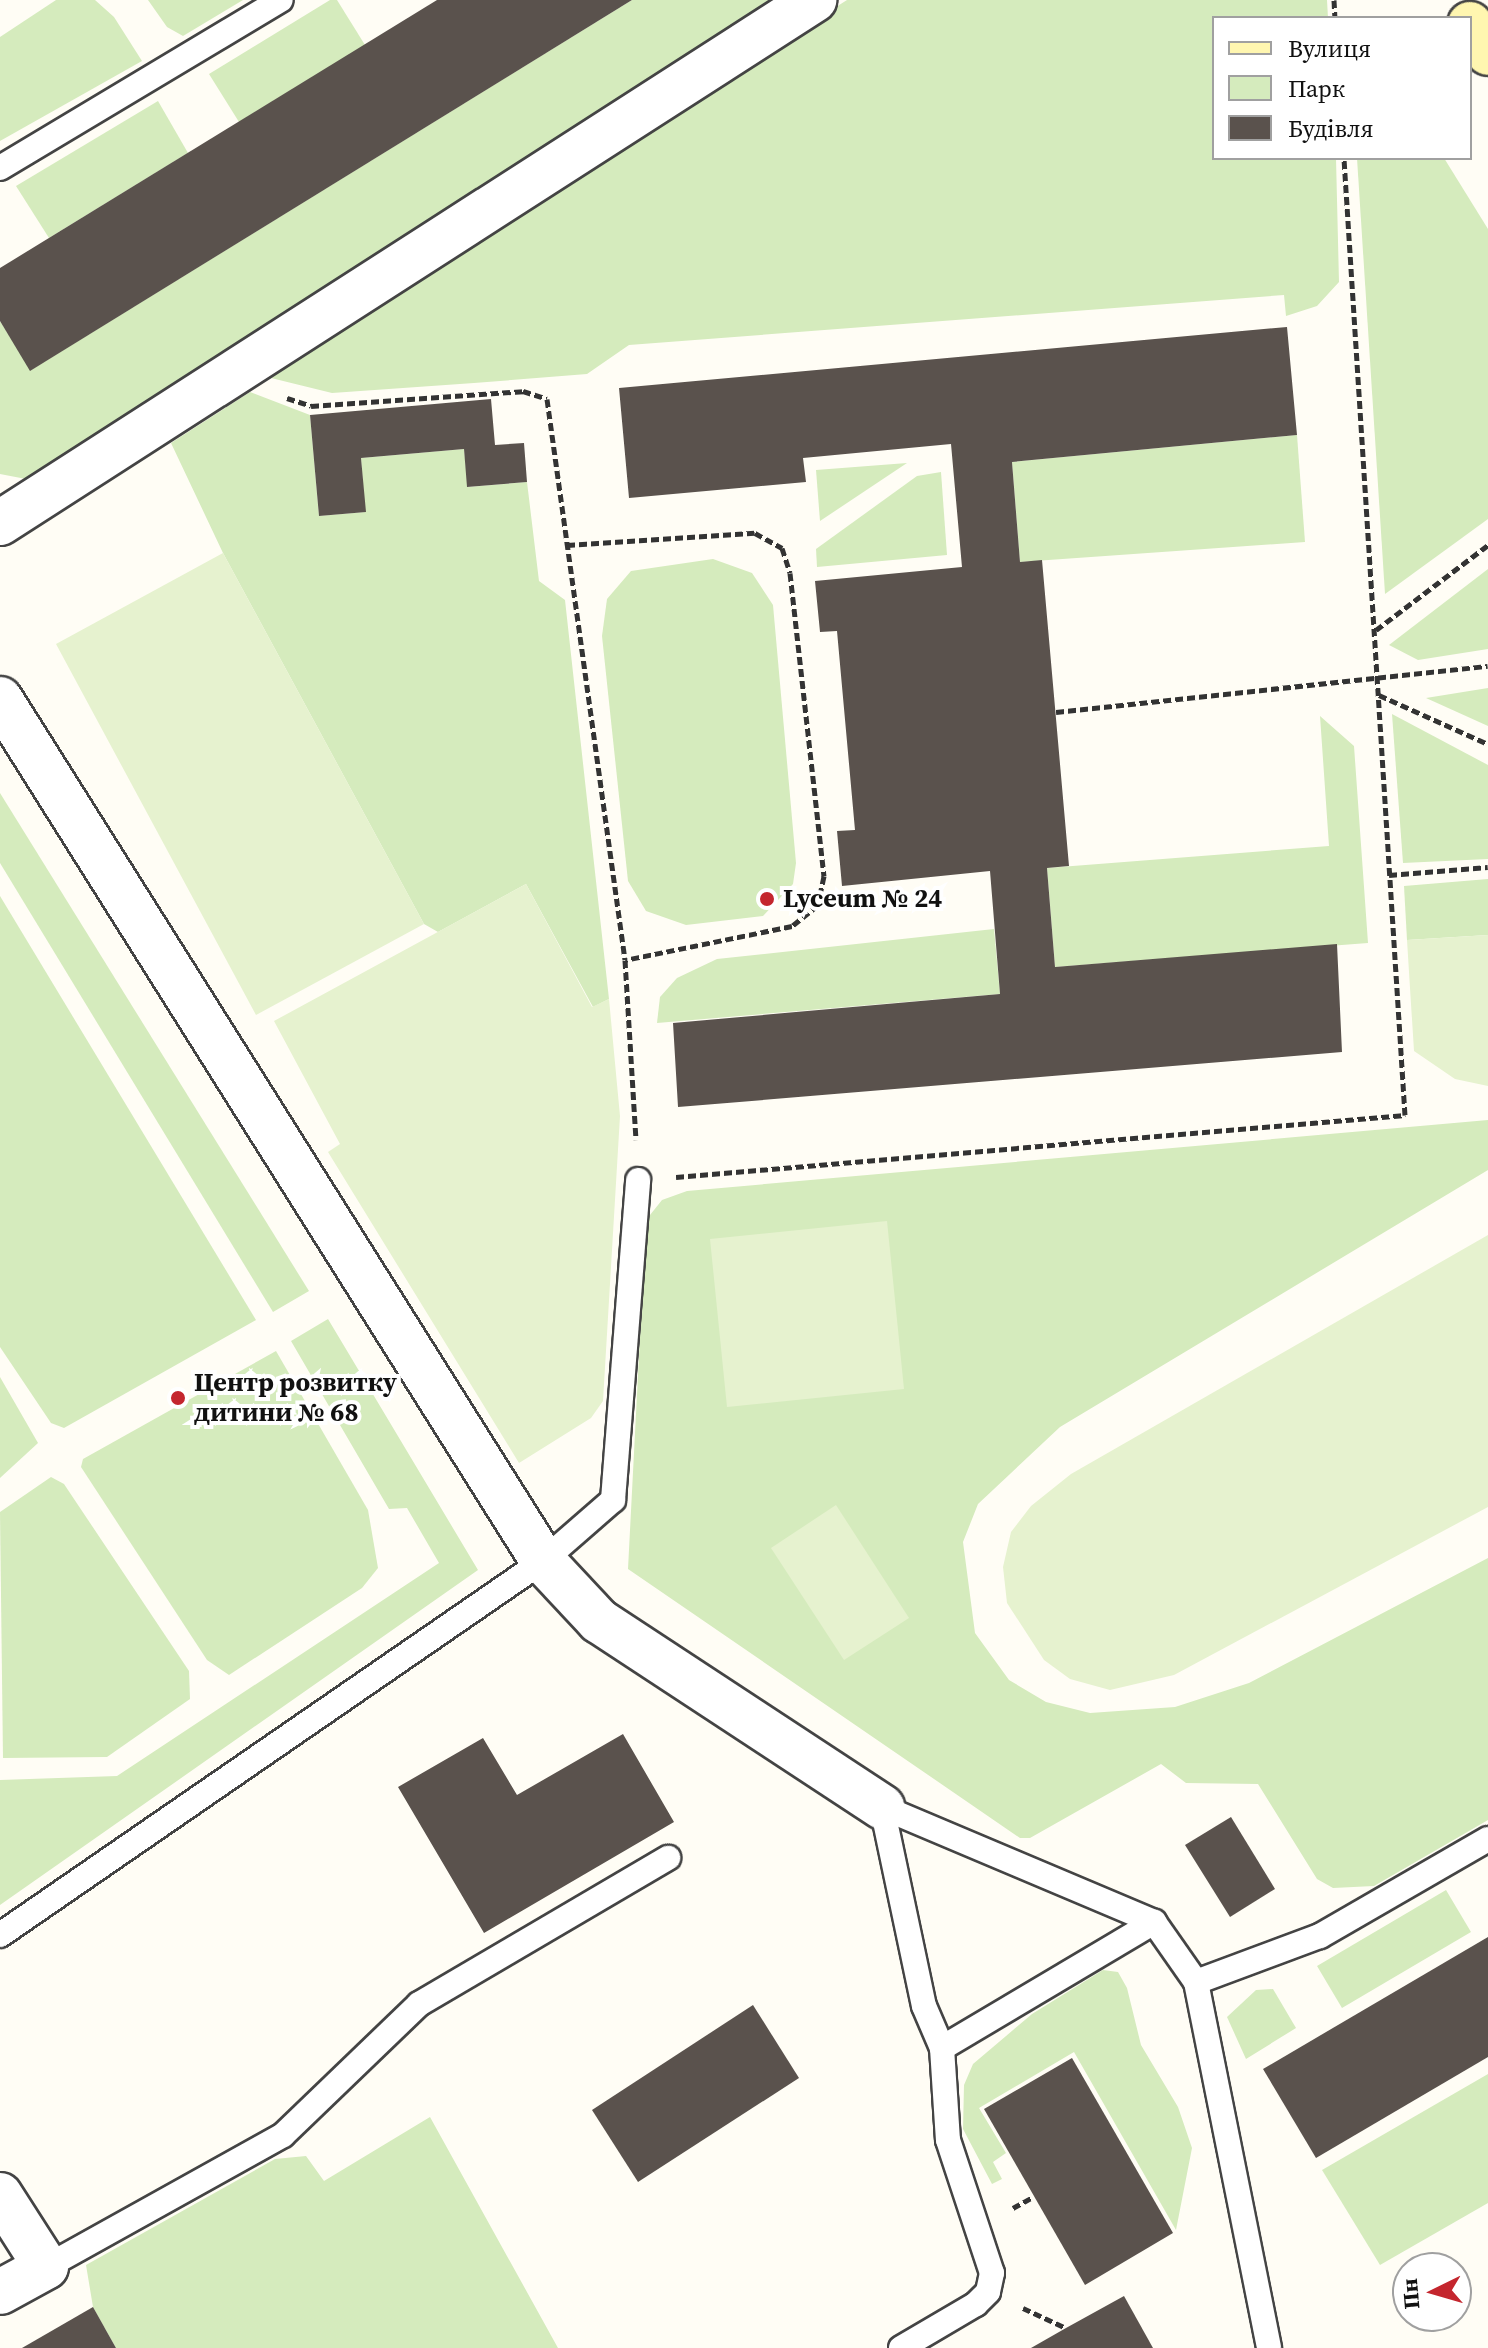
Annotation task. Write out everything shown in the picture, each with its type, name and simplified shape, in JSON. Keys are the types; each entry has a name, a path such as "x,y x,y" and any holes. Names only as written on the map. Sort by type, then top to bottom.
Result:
{"street":[{"path":"0,523 814,0"},
{"path":"1472,27 1488,53"},
{"path":"0,699 543,1561 599,1621 882,1807"},
{"path":"0,2195 46,2267 0,2292"}],"lane":[{"path":"0,168 281,0"},
{"path":"0,1935 543,1561 613,1500 638,1180"},
{"path":"882,1807 1154,1922 1196,1982 1269,2348"},
{"path":"882,1807 924,2006 942,2048 948,2140 992,2273 988,2292 976,2304 901,2348"},
{"path":"1196,1982 1320,1936 1488,1839"},
{"path":"46,2267 283,2135 419,2004 668,1858"},
{"path":"942,2048 1154,1922"}],"path":[{"path":"248,364 271,391 311,406 523,391 547,399 625,960 638,1180 1405,1115 1344,160"},
{"path":"567,545 755,533 782,548 790,573 824,876 818,905 792,926 625,960"},
{"path":"1375,631 1488,545"},
{"path":"1056,712 1488,666"},
{"path":"1379,695 1488,744"},
{"path":"1389,875 1488,867"}],"green space":[{"path":"56,0 95,0 114,17 142,61 0,141 0,37"},
{"path":"148,0 243,0 183,36 167,27"},
{"path":"330,0 337,0 365,45 239,122 209,74"},
{"path":"632,0 778,0 67,460 26,479 0,474 0,321 31,370"},
{"path":"847,0 1327,0 1328,16 1212,16 1212,160 1336,160 1339,282 1317,306 1286,316 1284,295 629,345 587,374 332,393 271,378 267,371"},
{"path":"158,101 188,153 49,238 16,186"},
{"path":"1357,160 1445,160 1488,229 1488,519 1385,594"},
{"path":"250,392 310,415 319,516 365,512 361,458 464,449 468,487 527,482 539,581 565,600 609,999 593,1007 526,884 438,932 424,924 223,553 171,443"},
{"path":"1297,435 1305,542 1020,562 1012,462"},
{"path":"907,463 820,521 816,470"},
{"path":"941,472 947,555 817,567 816,549 917,476"},
{"path":"223,553 424,924 256,1015 56,644"},
{"path":"713,559 752,573 773,605 796,863 793,884 763,916 686,925 646,911 628,881 602,636 607,599 631,571"},
{"path":"1488,569 1488,649 1418,660 1389,645"},
{"path":"1488,688 1488,726 1426,698"},
{"path":"1392,714 1488,765 1488,859 1403,863"},
{"path":"1320,716 1354,746 1368,943 1055,967 1047,868 1329,846"},
{"path":"0,793 309,1291 273,1312 0,863"},
{"path":"1488,879 1488,935 1407,940 1404,886"},
{"path":"526,884 592,1007 609,999 620,1116 603,1401 591,1418 519,1463 328,1152 340,1144 274,1021"},
{"path":"0,896 256,1320 64,1428 51,1423 0,1347"},
{"path":"994,929 1000,994 657,1023 660,997 677,978 717,959"},
{"path":"1488,935 1488,1086 1455,1079 1414,1051 1407,940"},
{"path":"1488,1120 1488,1170 1060,1427 978,1504 963,1542 975,1633 1009,1680 1046,1702 1090,1713 1175,1707 1249,1683 1488,1558 1488,1820 1374,1886 1333,1888 1317,1879 1258,1784 1186,1783 1161,1764 1030,1838 1020,1838 628,1569 646,1220 662,1200 687,1191"},
{"path":"887,1221 904,1389 727,1407 710,1239"},
{"path":"1488,1235 1488,1507 1174,1675 1110,1690 1070,1679 1044,1660 1007,1603 1003,1567 1011,1532 1031,1506 1071,1474"},
{"path":"328,1319 478,1570 0,1905 0,1780 117,1776 439,1563 407,1508 389,1509 291,1341"},
{"path":"276,1351 368,1510 378,1568 362,1588 229,1675 207,1660 81,1467 83,1459"},
{"path":"0,1377 38,1443 0,1478"},
{"path":"51,1477 64,1484 189,1671 190,1699 107,1757 3,1758 0,1512"},
{"path":"836,1505 909,1618 844,1660 771,1548"},
{"path":"1446,1890 1471,1932 1342,2008 1317,1966"},
{"path":"1103,1970 1118,1972 1127,1988 1141,2045 1178,2107 1192,2148 1176,2230 1074,2052 979,2108 1006,2153 993,2162 1002,2179 992,2184 963,2129 964,2085 973,2064 1032,2014"},
{"path":"1273,1989 1296,2028 1246,2059 1227,2017 1256,1990"},
{"path":"1488,2074 1488,2203 1403,2252 1392,2252 1392,2258 1380,2265 1322,2170"},
{"path":"430,2117 558,2348 116,2348 93,2307 86,2265 275,2159 306,2156 324,2181"}],"building":[{"path":"437,0 632,0 30,371 0,321 0,268"},
{"path":"1287,327 1297,435 1012,462 1020,562 1042,560 1069,866 1047,868 1055,967 1337,944 1342,1052 678,1107 673,1023 1000,994 990,871 842,886 837,831 855,830 837,631 820,632 815,581 962,567 951,444 803,458 806,482 629,498 619,388"},
{"path":"491,399 495,445 524,443 527,482 467,487 464,449 361,458 366,512 319,516 310,415"},
{"path":"623,1734 674,1822 484,1933 398,1787 483,1738 517,1795"},
{"path":"1231,1817 1275,1889 1230,1917 1185,1845"},
{"path":"1488,1937 1488,2057 1316,2158 1263,2069"},
{"path":"753,2005 799,2078 638,2182 592,2110"},
{"path":"1072,2058 1173,2233 1085,2285 984,2109"},
{"path":"1124,2296 1153,2348 1031,2348 1066,2328"},
{"path":"93,2307 116,2348 22,2348"}],"place":[{"name":"Lyceum № 24","path":"767,899"},
{"name":"Центр розвитку дитини № 68","path":"178,1398"}]}
